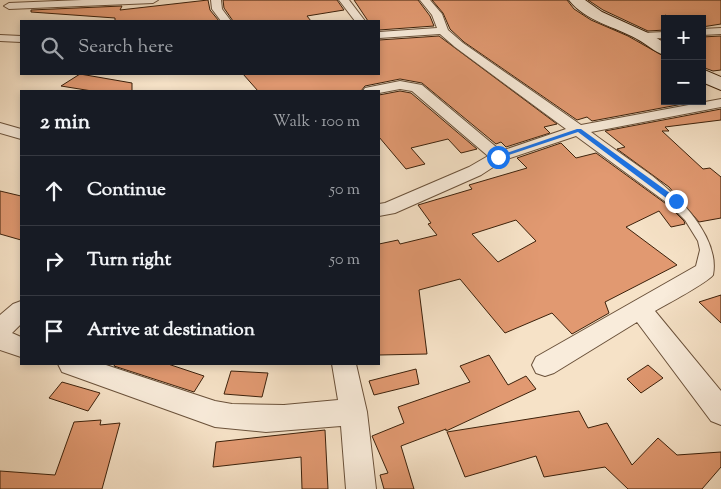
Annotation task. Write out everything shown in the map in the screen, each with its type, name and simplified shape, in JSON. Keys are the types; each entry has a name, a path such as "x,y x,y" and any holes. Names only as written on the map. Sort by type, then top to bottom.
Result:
{"street":[{"path":"9,6 153,0"},
{"path":"216,0 217,9 225,20"},
{"path":"344,0 359,20"},
{"path":"425,0 437,14 443,31 459,45 676,201 692,216 707,234 711,243 710,262 705,271 642,310 546,365"},
{"path":"576,0 581,6 642,36 661,48"},
{"path":"61,16 72,4"},
{"path":"380,35 443,31"},
{"path":"706,32 721,31"},
{"path":"642,36 661,35"},
{"path":"1,38 20,39"},
{"path":"706,76 721,85"},
{"path":"375,90 403,84 412,85 498,157"},
{"path":"380,210 388,209 474,171 498,157 579,130 721,102"},
{"path":"0,128 20,134"},
{"path":"642,310 721,412"},
{"path":"0,330 20,311"},
{"path":"0,339 20,346"},
{"path":"74,365 215,414 236,419 258,420 353,412"},
{"path":"344,365 353,412 361,489"}],"building":[{"path":"208,0 210,10 218,20 115,20 115,18 31,12 31,10 122,6 120,10"},
{"path":"223,0 337,0 344,10 307,16 310,20 232,20 224,8"},
{"path":"354,0 418,0 430,16 434,26 380,30 380,20 367,20"},
{"path":"432,0 567,0 574,9 591,20 628,36 661,55 661,105 678,105 592,121 587,117 577,120 464,42 450,29 443,13"},
{"path":"588,0 721,0 721,24 706,26 706,15 661,15 661,30 648,31 603,10"},
{"path":"439,36 557,124 544,127 550,133 506,147 501,142 496,144 422,83 400,79 365,86 362,90 257,90 244,75 380,75 380,40"},
{"path":"721,36 721,70 713,71 706,68 706,37"},
{"path":"78,75 86,75 132,83 132,90 86,90 61,86"},
{"path":"400,91 411,93 477,149 461,153 448,139 411,148 425,164 406,169 380,138 380,95"},
{"path":"721,109 721,120 665,127 669,131 662,131 703,169 710,168 721,177 721,218 699,222 669,187 617,149 625,147 605,131"},
{"path":"561,143 576,158 596,153 669,206 684,221 685,224 671,227 659,211 626,227 677,265 605,302 609,313 572,334 552,313 505,333 460,279 419,290 427,354 380,355 380,244 398,240 400,244 437,235 428,224 431,223 418,205 472,189 469,185 527,168 517,158","holes":["516,220 536,241 498,262 472,234"]},
{"path":"0,191 20,196 20,240 0,234"},
{"path":"721,295 721,323 699,302"},
{"path":"489,355 508,385 526,376 536,389 446,431 446,429 401,446 414,489 384,489 380,475 388,473 372,436 404,423 398,407 470,382 460,366"},
{"path":"171,365 204,376 194,392 114,366"},
{"path":"648,365 663,378 641,393 627,379"},
{"path":"416,369 419,384 374,395 369,381"},
{"path":"231,371 268,373 262,397 224,394"},
{"path":"62,382 100,393 88,411 49,398"},
{"path":"579,411 588,428 607,423 632,465 658,438 677,455 721,452 721,467 702,489 628,489 605,467 544,477 536,456 465,477 447,432"},
{"path":"101,420 100,425 120,423 102,489 0,489 0,471 55,475 74,422"},
{"path":"325,430 328,489 302,489 301,457 213,467 216,442"}],"route":[{"path":"498,157 579,130 676,201"}]}
